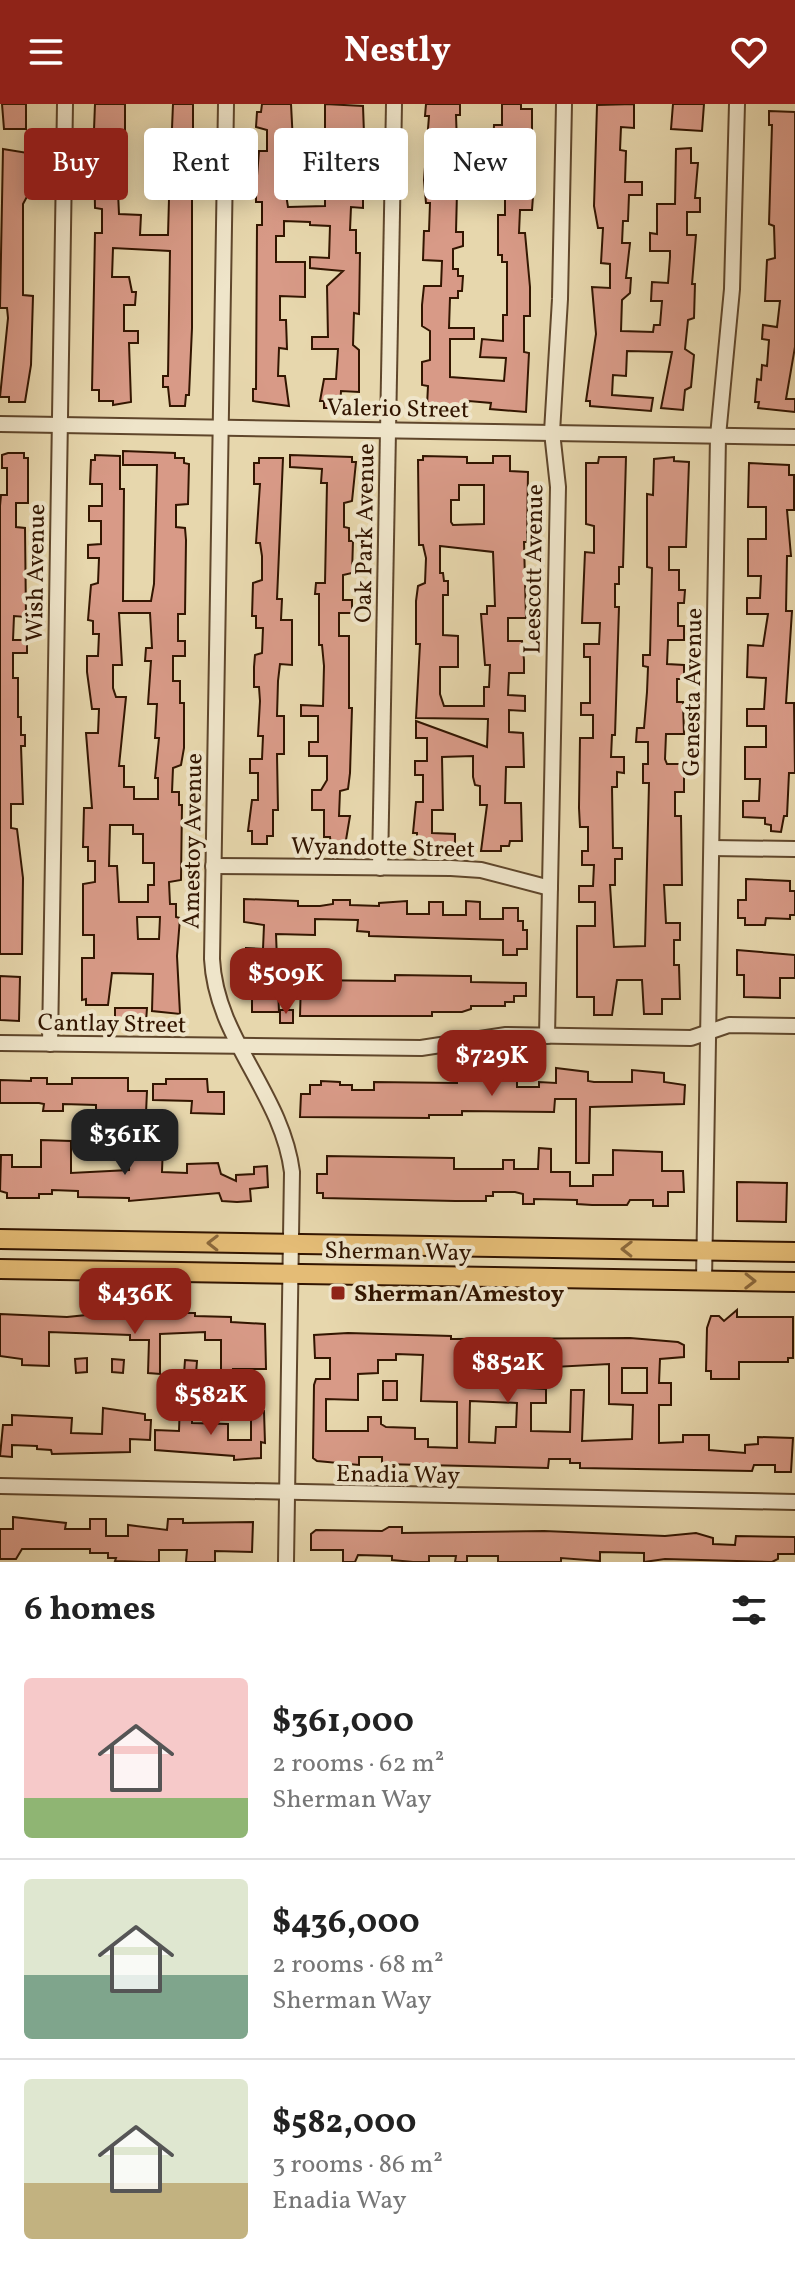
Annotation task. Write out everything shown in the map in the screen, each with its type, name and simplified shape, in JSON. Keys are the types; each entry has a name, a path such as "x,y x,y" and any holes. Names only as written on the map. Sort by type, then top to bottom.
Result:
{"main road":[{"name":"Sherman Way","path":"0,1239 795,1252"},
{"name":"Sherman Way","path":"0,1269 795,1282"}],"street":[{"name":"Wish Avenue","path":"50,1044 65,104"},
{"name":"Amestoy Avenue","path":"226,104 213,866 214,980 222,1017 272,1105 290,1155 286,1562"},
{"name":"Oak Park Avenue","path":"380,868 394,104"},
{"name":"Leescott Avenue","path":"547,1036 558,487 552,432 560,299 564,104"},
{"name":"Genesta Avenue","path":"704,1281 718,436 732,289 737,104"},
{"name":"Valerio Street","path":"0,424 795,437"},
{"path":"712,848 795,849"},
{"name":"Wyandotte Street","path":"213,866 481,870 550,888"},
{"name":"Cantlay Street","path":"0,1043 421,1048 506,1035 691,1038 729,1025 795,1026"},
{"name":"Enadia Way","path":"0,1486 795,1502"}],"building":[{"path":"2,104 26,104 26,128 4,129"},
{"path":"95,104 125,104 125,128 94,128"},
{"path":"173,104 193,104 193,128 172,128"},
{"path":"262,104 291,104 292,128 274,128 274,200 287,200 288,207 325,206 325,200 363,200 363,208 351,207 350,230 356,230 356,253 360,253 359,314 354,313 353,345 359,350 359,392 341,391 340,408 324,408 324,401 320,401 324,379 336,379 338,349 312,349 312,337 328,337 327,286 343,271 310,268 310,257 329,258 330,226 310,225 310,222 284,221 284,236 276,236 276,262 305,262 305,297 280,296 280,320 286,320 287,349 279,348 278,376 285,376 289,406 253,401 253,389 256,389 257,225 262,225 262,202 256,202 258,163 259,151 267,151 267,130 256,127 257,112 261,112"},
{"path":"325,104 363,106 364,128 325,128"},
{"path":"426,104 460,104 456,128 428,128 429,116 425,116"},
{"path":"502,104 521,104 521,109 532,109 532,128 494,128 494,125 502,125"},
{"path":"634,104 634,128 621,127 620,150 626,151 625,182 642,182 642,195 629,195 628,221 623,221 622,243 630,243 626,278 631,278 630,293 622,300 621,331 653,332 654,325 660,325 662,301 651,301 652,282 668,283 670,251 650,251 650,233 657,234 657,204 675,204 676,149 691,148 691,163 698,163 695,198 700,198 700,212 687,212 687,235 696,235 692,284 695,284 694,318 688,320 685,349 694,355 691,387 685,390 683,410 661,408 672,352 627,351 626,376 613,375 612,395 653,398 651,411 590,406 590,401 586,401 596,334 592,287 610,288 610,264 601,263 603,228 598,228 594,206 597,105"},
{"path":"673,104 704,104 702,131 671,129"},
{"path":"769,111 795,112 795,347 786,399 795,399 795,412 758,408 759,402 755,402 757,379 761,380 762,365 767,366 769,340 762,339 763,325 777,327 780,301 765,301 767,260 775,258 774,226 769,224 772,125 769,125"},
{"path":"3,149 24,152 23,295 33,296 31,365 25,402 9,402 9,397 0,397 8,318 7,308 0,308"},
{"path":"95,200 118,200 119,214 141,215 140,235 168,235 169,200 192,200 192,328 189,395 186,395 185,406 170,406 168,387 163,387 163,376 168,376 170,251 113,248 112,277 129,277 132,292 136,292 135,305 124,305 124,331 138,331 138,343 129,343 131,402 113,405 113,401 99,401 99,390 92,390 95,233 102,233 102,209 95,208"},
{"path":"426,200 457,200 456,232 463,232 463,246 453,249 453,269 458,269 458,276 463,276 462,291 458,291 458,298 450,298 449,328 474,328 474,339 450,339 450,377 504,381 506,358 480,357 482,339 503,341 503,315 507,315 507,262 502,262 502,255 498,255 498,215 505,215 505,200 533,200 532,210 520,210 519,233 525,233 530,287 530,316 524,316 524,352 529,353 526,412 490,409 491,403 469,401 469,408 427,406 428,386 422,385 422,362 430,360 430,331 422,326 422,305 424,286 441,286 442,261 423,260 424,231 429,231 430,203"},
{"path":"123,451 175,453 175,458 184,458 184,463 189,464 188,504 176,505 176,527 185,528 186,540 185,614 178,614 178,641 185,641 185,656 173,656 173,681 180,681 180,703 184,703 184,748 181,765 173,768 172,792 179,792 179,805 182,805 181,880 169,882 170,904 176,904 176,917 180,918 177,956 180,1014 152,1011 153,974 112,973 108,1005 86,1005 86,999 82,1000 82,958 94,958 94,935 83,935 83,884 95,882 95,861 88,861 88,847 83,847 84,808 92,808 86,733 98,733 99,709 92,709 87,672 87,656 98,656 99,634 93,634 93,621 88,620 91,585 98,583 99,558 88,558 88,545 101,544 101,521 89,521 89,506 102,506 102,484 90,484 91,460 95,460 95,455 120,456 120,489 124,489 123,601 151,601 154,584 157,465 123,465","holes":["119,613 150,613 152,648 146,648 145,661 151,661 148,704 157,704 155,738 159,738 155,778 158,778 158,799 134,799 134,787 124,787 124,766 119,766 126,697 116,697 113,688 113,665 122,665","110,825 133,825 133,834 143,834 143,863 154,863 154,885 148,885 148,902 119,902 117,866 109,866","137,917 160,917 159,939 138,939"]},
{"path":"24,453 24,458 28,458 28,503 16,503 16,527 25,528 26,617 14,616 13,640 27,640 27,653 13,653 13,678 18,678 18,717 21,717 21,735 25,735 25,746 21,746 23,804 11,804 11,828 17,829 23,878 22,954 0,954 0,506 1,495 7,495 7,468 2,468 2,455"},
{"path":"290,455 352,457 352,462 356,462 352,501 344,503 344,527 349,528 349,541 353,541 352,573 343,575 343,600 352,600 352,613 339,613 339,636 349,636 349,708 352,708 348,789 340,791 339,816 350,816 345,846 331,845 330,837 324,837 324,810 312,810 312,790 321,790 327,780 327,756 309,756 309,742 318,742 318,716 301,716 301,705 323,706 324,666 322,645 319,645 319,594 315,594 316,583 325,583 327,483 321,483 322,469 290,467"},
{"path":"423,456 467,457 467,463 493,463 493,456 510,456 510,471 528,472 527,542 524,542 526,618 508,618 508,641 522,641 524,673 509,673 508,695 525,696 525,711 509,710 509,732 523,733 524,767 506,767 505,803 521,803 522,841 510,841 509,846 501,846 501,851 481,851 487,805 480,805 480,786 475,785 473,777 473,756 442,757 443,810 432,810 432,833 455,834 455,848 417,846 417,833 413,833 416,802 423,802 423,775 415,775 415,761 427,761 427,738 416,738 416,721 487,747 488,719 416,718 420,644 416,644 416,601 418,586 425,583 426,558 423,545 419,545 418,460 423,460","holes":["459,485 484,485 484,524 453,525 451,522 451,500 459,500","440,546 493,552 495,606 487,606 487,614 481,614 485,665 490,665 489,687 484,687 484,706 444,706 440,694 440,667 458,667 458,636 443,635 443,595 448,595 448,581 444,581 443,573 440,573"]},
{"path":"599,457 626,457 623,567 619,567 619,584 615,584 615,607 619,607 615,735 612,735 611,757 624,757 624,773 617,772 617,787 612,787 613,848 622,848 622,859 615,859 615,885 610,885 614,947 645,946 649,783 643,783 643,764 648,764 648,742 636,742 637,728 644,728 647,692 648,667 643,666 643,655 650,655 652,568 647,567 647,494 653,495 654,459 674,457 674,461 689,462 686,547 669,547 669,570 679,570 679,590 685,590 684,603 678,603 678,626 684,626 684,640 668,640 667,664 684,665 684,679 677,679 677,702 683,702 684,734 666,734 665,759 667,764 684,764 684,792 675,792 675,816 681,816 682,885 664,885 666,923 680,923 680,940 674,940 674,965 679,965 680,999 662,999 662,1014 644,1014 642,980 617,980 612,1015 594,1015 594,997 577,997 577,926 595,926 595,902 579,902 579,886 593,886 594,865 582,865 582,851 588,851 588,827 580,827 579,808 580,738 593,738 593,715 581,715 581,703 590,703 590,657 584,657 584,644 599,644 600,623 582,623 585,552 594,553 594,526 586,524 586,463 598,463"},
{"path":"259,458 283,458 277,599 282,599 281,620 292,620 292,665 280,664 278,681 277,716 284,716 284,754 277,754 278,810 273,810 273,836 267,836 267,844 252,844 252,831 248,831 252,800 258,800 258,773 250,773 250,759 262,759 263,736 258,736 260,701 259,687 254,687 254,667 255,655 262,653 263,628 256,628 256,616 252,616 253,583 262,580 260,543 256,543 260,484 254,484 254,463 259,463"},
{"path":"749,463 789,465 789,475 794,475 794,510 787,510 791,556 787,556 786,611 792,611 786,703 794,703 795,773 789,773 787,816 784,816 781,832 771,831 771,825 765,824 765,818 743,817 743,801 759,801 760,779 745,779 745,747 766,747 766,726 747,726 747,709 764,709 766,678 747,677 748,645 763,646 768,614 747,614 747,598 760,598 761,576 748,576 748,539 766,539 766,507 748,507"},
{"path":"746,879 790,881 790,891 795,891 795,915 790,915 790,919 766,918 765,925 745,925 745,918 738,918 738,900 746,900"},
{"path":"244,899 298,901 298,906 333,904 333,900 350,900 350,905 379,906 379,903 407,901 407,914 429,914 429,902 443,902 443,915 466,915 466,901 480,902 480,919 503,919 503,908 518,908 518,921 523,921 523,930 527,930 527,949 517,949 517,955 503,955 503,940 369,936 369,932 357,931 358,920 315,919 315,935 276,934 279,1012 252,1012 252,978 246,978 246,948 263,949 264,925 244,922"},
{"path":"737,950 795,955 795,978 780,978 780,998 744,997 744,975 737,975"},
{"path":"395,975 471,976 471,982 526,983 526,996 514,996 514,1002 505,1002 505,1006 471,1006 471,1009 462,1012 432,1012 432,1016 300,1016 301,980 395,981"},
{"path":"0,976 20,977 19,1021 0,1020"},
{"path":"115,1008 147,1008 146,1022 115,1021"},
{"path":"280,1010 293,1010 293,1023 280,1023"},
{"path":"556,1068 588,1072 588,1081 594,1082 632,1082 632,1070 664,1073 664,1082 685,1085 684,1104 590,1107 589,1163 576,1163 576,1099 555,1099 554,1112 462,1111 462,1115 429,1115 429,1118 300,1117 301,1094 310,1094 310,1085 321,1085 321,1081 352,1085 352,1090 374,1090 374,1082 457,1083 457,1080 490,1079 490,1075 503,1074 503,1069 517,1069 517,1087 539,1087 539,1082 556,1083"},
{"path":"31,1078 47,1078 47,1084 72,1084 72,1078 128,1078 128,1091 147,1091 146,1113 106,1112 106,1118 96,1118 96,1105 63,1104 63,1111 43,1111 44,1104 39,1103 0,1103 0,1080 31,1081"},
{"path":"166,1079 207,1079 208,1092 224,1092 224,1114 191,1113 192,1101 153,1100 153,1084 166,1084"},
{"path":"41,1140 71,1141 71,1173 129,1170 129,1143 163,1144 162,1172 187,1173 187,1164 218,1163 221,1174 236,1181 236,1175 254,1174 254,1167 267,1166 268,1187 250,1189 251,1201 237,1202 222,1201 219,1193 129,1201 129,1198 78,1197 78,1191 52,1190 52,1194 39,1194 39,1198 7,1198 7,1193 0,1191 1,1155 12,1155 12,1167 41,1167"},
{"path":"539,1148 551,1149 551,1172 570,1172 570,1186 593,1186 593,1175 613,1175 613,1150 662,1152 662,1171 683,1171 684,1192 668,1192 668,1206 653,1206 653,1200 630,1200 627,1205 592,1205 577,1204 577,1200 534,1199 534,1204 523,1204 523,1194 515,1192 493,1192 493,1196 486,1196 486,1201 323,1198 323,1193 317,1193 317,1174 327,1174 327,1156 454,1158 454,1169 503,1169 503,1160 514,1160 514,1169 538,1169"},
{"path":"737,1182 787,1183 786,1222 737,1221"},
{"path":"737,1310 737,1317 793,1317 793,1358 788,1358 788,1362 739,1362 739,1379 711,1379 711,1371 706,1371 707,1328 711,1316 719,1316 724,1321"},
{"path":"96,1311 122,1312 122,1317 167,1319 176,1313 195,1313 195,1316 231,1317 231,1322 265,1324 266,1369 233,1369 233,1375 221,1375 221,1340 205,1340 205,1332 160,1334 160,1374 148,1373 149,1340 130,1340 130,1335 49,1332 49,1366 22,1365 22,1359 0,1356 0,1314 67,1317 96,1314"},
{"path":"314,1335 451,1336 451,1339 630,1338 678,1342 684,1345 684,1357 660,1359 659,1383 671,1383 671,1405 659,1405 659,1443 683,1442 683,1435 709,1435 709,1450 745,1453 745,1445 758,1444 758,1437 793,1438 791,1472 775,1472 775,1465 754,1465 752,1471 580,1468 580,1463 570,1463 570,1459 549,1459 548,1468 382,1464 382,1457 359,1457 359,1465 317,1461 313,1458 314,1385 316,1379 330,1379 330,1358 315,1358","holes":["396,1354 423,1355 421,1401 457,1402 457,1448 428,1447 428,1439 415,1439 415,1428 386,1427 381,1424 381,1417 368,1417 368,1431 326,1431 326,1399 358,1400 358,1374 378,1373 378,1360 396,1360","528,1358 554,1358 554,1367 609,1364 609,1404 633,1405 632,1439 582,1441 584,1390 571,1390 570,1432 531,1431 531,1403 546,1403 546,1389 526,1388","622,1368 647,1368 647,1393 622,1393","470,1401 517,1403 516,1427 496,1427 495,1443 469,1442"]},
{"path":"87,1358 87,1372 76,1373 75,1359"},
{"path":"112,1359 124,1360 123,1373 112,1372"},
{"path":"185,1360 197,1361 196,1374 184,1374"},
{"path":"383,1381 397,1381 397,1400 383,1400"},
{"path":"180,1402 192,1402 192,1423 228,1424 228,1440 251,1440 251,1411 264,1411 265,1443 261,1442 261,1458 234,1460 234,1456 155,1450 155,1430 179,1431"},
{"path":"103,1408 145,1414 145,1420 151,1420 150,1440 130,1439 130,1452 52,1454 51,1450 37,1449 37,1446 12,1445 12,1457 0,1456 3,1425 12,1425 12,1415 72,1418 71,1433 102,1434"},
{"path":"13,1517 66,1523 65,1529 90,1529 90,1519 106,1519 106,1536 128,1536 128,1525 167,1530 168,1519 183,1519 183,1523 253,1522 252,1552 215,1551 215,1562 186,1562 187,1550 159,1550 159,1562 147,1562 115,1561 116,1558 108,1558 108,1553 90,1553 90,1549 22,1549 16,1559 0,1559 0,1529 13,1529"},
{"path":"389,1527 402,1527 402,1533 544,1531 665,1536 696,1533 713,1538 713,1544 735,1545 736,1536 795,1537 795,1554 778,1554 778,1559 772,1562 665,1559 644,1562 644,1553 600,1552 600,1561 561,1558 561,1562 498,1562 498,1556 467,1556 467,1562 455,1562 456,1556 429,1556 429,1562 413,1562 392,1560 392,1556 358,1555 355,1562 343,1562 343,1550 311,1550 311,1534 316,1530 382,1531"}],"place":[{"name":"Sherman/Amestoy","path":"338,1293"}]}
